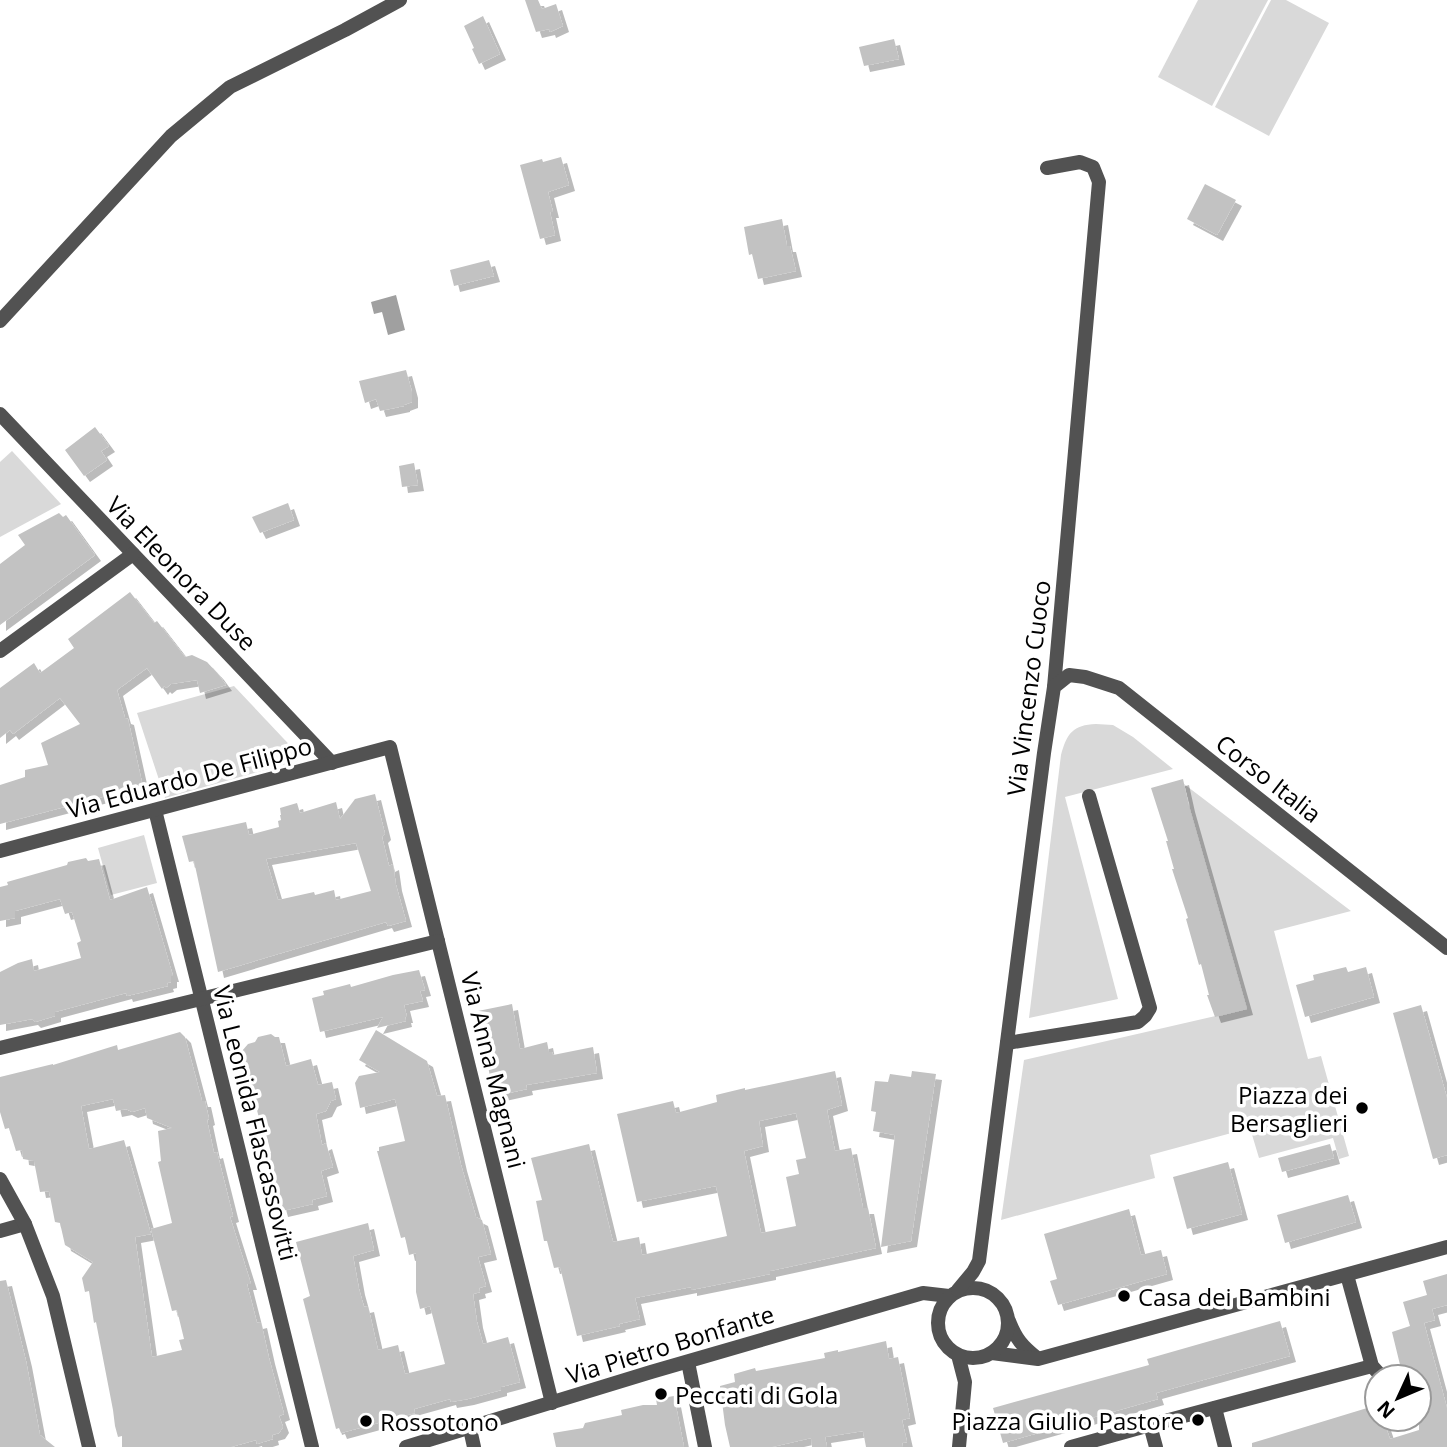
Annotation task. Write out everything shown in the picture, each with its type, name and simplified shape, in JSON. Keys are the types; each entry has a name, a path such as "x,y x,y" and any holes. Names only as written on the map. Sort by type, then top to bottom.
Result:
{"street":[{"path":"0,321 171,136 230,87 400,0"},
{"name":"Via Vincenzo Cuoco","path":"953,1293 973,1272 979,1261 1054,687 1100,183 1093,167 1080,162 1047,168"},
{"name":"Via Eleonora Duse","path":"0,415 332,763"},
{"path":"0,651 133,554"},
{"name":"Corso Italia","path":"1054,687 1069,675 1119,688 1447,948"},
{"name":"Via Eduardo De Filippo","path":"0,851 390,747"},
{"name":"Via Anna Magnani","path":"390,747 552,1403"},
{"path":"1007,1042 1138,1022 1150,1008 1089,796"},
{"name":"Via Leonida Flascassovitti","path":"155,810 312,1447"},
{"path":"0,1048 438,942"},
{"path":"0,1179 25,1224 53,1296 89,1447"},
{"path":"0,1231 25,1224"},
{"path":"1038,1359 1016,1337 1006,1309 991,1292 969,1287 953,1293 942,1305 938,1316 941,1338 948,1348 958,1355 970,1358 987,1355 1038,1359 1447,1247"},
{"name":"Via Vincenzo Cuoco","path":"979,1261 991,1292"},
{"path":"1347,1275 1371,1363"},
{"name":"Via Pietro Bonfante","path":"406,1447 923,1293 953,1293"},
{"path":"965,1382 987,1355 1002,1344 1009,1321"},
{"path":"958,1355 965,1382 959,1447"},
{"path":"688,1362 705,1447"},
{"path":"1072,1447 1363,1368"},
{"path":"1215,1408 1225,1447"},
{"path":"1150,1425 1156,1447"},
{"path":"470,1429 474,1447"}],"shaded area":[{"path":"1198,0 1268,0 1212,106 1158,77"},
{"path":"1271,0 1286,0 1329,23 1269,136 1215,107"},
{"path":"396,295 405,330 388,335 382,312 374,314 371,302"},
{"path":"12,451 61,504 0,537 0,462"},
{"path":"234,686 300,756 297,761 165,798 137,713"},
{"path":"1096,724 1113,725 1133,737 1173,769 1065,797 1118,999 1029,1018 1061,755 1066,741 1076,728"},
{"path":"1184,784 1351,911 1274,931 1308,1059 1321,1056 1349,1156 1339,1159 1333,1138 1259,1158 1250,1128 1150,1155 1155,1178 1001,1220 1024,1060 1246,1009 1195,829 1186,807 1190,806"},
{"path":"144,835 157,883 111,895 98,848"}],"building":[{"path":"525,0 538,0 542,9 556,4 563,26 550,32 549,29 536,32"},
{"path":"483,16 500,54 479,64 464,26"},
{"path":"894,39 899,59 864,66 859,47"},
{"path":"561,157 569,185 548,192 555,235 540,239 520,165"},
{"path":"1205,184 1236,200 1217,235 1187,219"},
{"path":"782,219 787,246 790,246 796,271 758,279 752,254 749,255 744,227"},
{"path":"489,260 494,276 454,286 450,270"},
{"path":"406,370 412,402 380,411 376,399 365,403 359,381"},
{"path":"95,427 109,446 101,451 107,460 84,476 65,450"},
{"path":"414,463 418,485 402,487 399,466"},
{"path":"288,503 294,520 260,533 252,517"},
{"path":"59,513 63,517 66,515 95,555 0,625 0,564 25,545 18,535"},
{"path":"130,592 185,657 192,655 207,662 226,685 200,693 197,680 171,684 162,689 147,668 117,690 125,718 128,719 143,787 90,800 91,804 69,809 68,806 0,824 0,785 25,777 25,770 48,765 41,743 80,724 60,698 13,734 10,730 0,738 0,688 34,663 40,673 74,648 68,639"},
{"path":"1183,779 1247,1009 1215,1017 1172,869 1168,841 1151,788"},
{"path":"375,794 385,834 382,837 389,866 393,864 406,921 388,926 386,922 218,972 194,861 189,862 182,836 246,822 249,835 279,827 280,808 297,803 300,813 336,802 340,819 355,799","holes":["356,843 371,891 336,900 334,890 278,900 266,859"]},
{"path":"86,858 88,861 99,859 110,900 147,887 173,976 171,982 167,983 168,986 127,996 126,993 55,1012 55,1016 35,1022 32,1019 0,1025 0,972 32,959 34,971 81,958 77,943 81,941 72,912 65,914 60,899 15,911 15,918 0,921 0,887 8,885 7,882"},
{"path":"1346,967 1348,972 1366,967 1374,997 1305,1017 1296,985 1314,980 1313,975"},
{"path":"419,970 425,990 420,991 423,1001 404,1005 406,1021 377,1028 383,1017 320,1032 312,998 324,995 323,991"},
{"path":"512,1004 520,1049 547,1042 549,1052 553,1055 593,1047 597,1073 526,1085 527,1089 496,1094 492,1088 478,1011"},
{"path":"1421,1005 1447,1098 1447,1155 1433,1159 1393,1013"},
{"path":"376,1030 427,1061 437,1096 445,1095 476,1217 482,1220 491,1254 478,1257 486,1286 473,1294 477,1322 483,1344 508,1337 520,1382 468,1399 451,1402 450,1399 414,1409 415,1413 341,1433 339,1428 336,1429 303,1299 310,1296 296,1242 368,1223 374,1250 353,1256 359,1289 364,1307 368,1306 378,1350 398,1345 405,1374 445,1364 430,1306 420,1309 416,1292 416,1253 409,1255 405,1237 401,1238 377,1151 379,1147 405,1141 395,1099 360,1108 355,1083 359,1076 380,1072 359,1060"},
{"path":"180,1032 185,1037 202,1101 205,1101 214,1153 217,1152 233,1216 230,1217 251,1284 247,1284 257,1323 261,1322 284,1414 279,1416 283,1427 279,1433 272,1435 273,1439 257,1444 256,1440 231,1447 122,1447 122,1436 118,1437 89,1291 85,1292 82,1278 93,1262 65,1245 60,1223 55,1222 49,1191 40,1192 34,1161 23,1159 22,1150 16,1151 9,1128 5,1129 0,1112 0,1077 53,1065 117,1045 118,1050","holes":["113,1099 116,1111 126,1109 132,1112 145,1108 147,1118 172,1128 158,1131 161,1161 158,1162 172,1223 151,1229 172,1311 177,1310 184,1339 179,1340 182,1350 152,1357 135,1237 151,1234 124,1140 89,1149 81,1106"]},
{"path":"271,1034 279,1037 286,1066 311,1059 318,1085 332,1082 336,1099 331,1101 326,1111 316,1114 322,1145 326,1143 333,1167 321,1171 327,1196 312,1200 313,1204 282,1211 267,1155 271,1153 263,1122 260,1122 242,1051 258,1037"},
{"path":"835,1071 842,1105 827,1110 835,1151 851,1148 863,1208 868,1208 876,1248 770,1271 770,1274 635,1298 640,1319 577,1336 560,1267 554,1268 547,1241 544,1241 536,1201 542,1200 531,1158 589,1144 613,1242 639,1237 642,1255 727,1236 716,1186 637,1202 617,1114 673,1101 676,1113 717,1102 716,1095","holes":["796,1113 806,1158 796,1160 799,1174 786,1177 796,1226 761,1233 744,1151 763,1146 759,1121"]},
{"path":"912,1071 936,1074 911,1241 881,1247 895,1135 873,1131 876,1112 871,1111 875,1081 888,1082 890,1074 911,1077"},
{"path":"1330,1144 1334,1158 1282,1172 1278,1158"},
{"path":"1228,1162 1242,1214 1187,1229 1173,1177"},
{"path":"1348,1195 1356,1222 1285,1243 1277,1215"},
{"path":"1129,1209 1141,1255 1161,1250 1167,1274 1058,1305 1050,1281 1057,1279 1044,1234"},
{"path":"1447,1274 1447,1305 1432,1309 1435,1320 1424,1323 1447,1408 1447,1447 1252,1447 1252,1443 1363,1409 1363,1433 1388,1433 1390,1439 1409,1433 1433,1433 1433,1363 1400,1363 1392,1332 1410,1326 1403,1302 1427,1295 1423,1281"},
{"path":"6,1280 26,1361 40,1435 55,1447 0,1447 0,1281"},
{"path":"1280,1321 1290,1356 1156,1393 1158,1399 1003,1443 993,1408 1149,1365 1147,1359"},
{"path":"886,1341 889,1359 898,1357 910,1418 902,1420 907,1442 902,1443 903,1447 866,1447 863,1431 825,1437 827,1447 812,1447 811,1438 772,1447 730,1447 720,1386 735,1382 734,1374 755,1368 756,1371 825,1358 824,1353"},
{"path":"674,1396 684,1447 556,1447 553,1433 583,1428 585,1423 622,1415 621,1410 657,1405 656,1399"}],"place":[{"name":"Piazza dei Bersaglieri","path":"1362,1108"},
{"name":"Casa dei Bambini","path":"1124,1296"},
{"name":"Peccati di Gola","path":"661,1394"},
{"name":"Piazza Giulio Pastore","path":"1198,1420"},
{"name":"Rossotono","path":"366,1421"}]}
